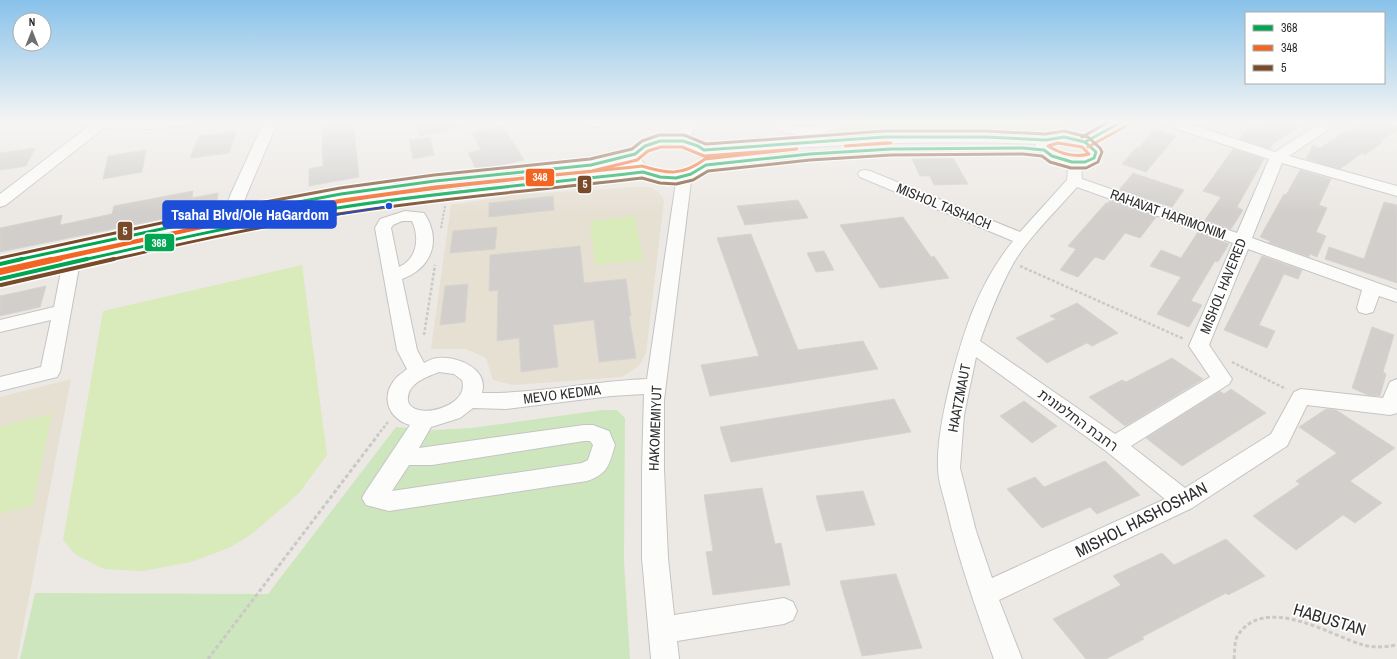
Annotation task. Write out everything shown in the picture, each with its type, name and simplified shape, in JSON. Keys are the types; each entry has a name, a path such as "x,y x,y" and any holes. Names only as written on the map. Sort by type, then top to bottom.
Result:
{"street":[{"path":"0,202 65,152"},
{"path":"230,222 238,196 257,152"},
{"path":"0,279 71,264 230,222 350,193 444,180 591,164 636,154 638,152"},
{"path":"705,152 708,160 706,165"},
{"path":"658,177 668,178 688,176 696,173 706,165 762,158 852,152"},
{"name":"RAHAVAT HARIMONIM","path":"1051,152 1073,172 1241,240 1397,296"},
{"path":"1073,172 1085,162 1094,158 1096,152"},
{"path":"1261,152 1397,191"},
{"path":"1277,157 1285,152"},
{"path":"636,154 635,164 643,172"},
{"name":"MISHOL HAVERED","path":"1114,445 1222,379 1199,346 1241,240 1277,157"},
{"path":"0,264 230,222 447,193 643,172 658,177 671,184 680,198"},
{"name":"HAATZMAUT","path":"1008,659 984,594 964,531 949,468 953,415 970,343 984,303 1007,260 1073,172"},
{"name":"MISHOL TASHACH","path":"865,174 1023,239"},
{"name":"HAKOMEMIYUT","path":"664,659 655,558 653,470 654,400 680,198 684,180 688,176"},
{"path":"0,384 50,372 71,264"},
{"path":"393,276 407,350 418,371"},
{"path":"1366,308 1372,287"},
{"path":"0,326 62,311"},
{"name":"רחבת החלמונית","path":"970,343 1114,445 1184,501"},
{"path":"438,365 450,365 461,368 469,374 473,381 473,390 468,400 452,413 441,417 416,419 406,415 399,408 396,400 398,390 404,381 418,371 438,365"},
{"name":"MEVO KEDMA","path":"468,400 506,401 610,388 656,386"},
{"path":"1301,397 1390,407 1397,387"},
{"name":"MISHOL HASHOSHAN","path":"984,594 1184,501 1279,440 1301,397"},
{"path":"403,455 419,457 432,456 584,433 593,433 601,437 604,445 598,465 587,472 389,501 374,498 425,419"},
{"path":"661,630 784,611"}],"path":[{"path":"441,231 447,193"},
{"path":"1007,260 1199,346 1301,397"},
{"path":"424,337 436,261"},
{"path":"208,659 399,408"},
{"name":"HABUSTAN","path":"1234,659 1238,636 1251,621 1274,616 1311,623 1365,645 1397,645"}],"shaded area":[{"path":"650,187 660,193 664,200 646,353 639,366 622,377 513,385 493,380 486,358 466,349 431,349 451,205 514,195"},
{"path":"71,379 17,659 0,659 0,397"}],"green space":[{"path":"635,216 643,260 595,265 590,221"},
{"path":"302,265 327,455 299,493 252,534 229,548 191,562 143,571 104,569 76,555 63,540 103,311"},
{"path":"603,410 617,410 625,418 624,561 630,659 20,659 35,593 268,594 396,427 435,430 471,428"},
{"path":"52,413 33,505 0,514 0,427"}],"building":[{"path":"33,152 26,166 0,170 0,153"},
{"path":"135,152 146,152 142,172 103,179 108,156"},
{"path":"193,152 229,152 229,153 190,158"},
{"path":"323,152 356,152 359,177 309,186 309,169 323,166"},
{"path":"411,152 433,152 434,155 413,159"},
{"path":"519,152 524,160 477,171 468,153"},
{"path":"1133,152 1163,152 1146,172 1122,164"},
{"path":"1231,152 1242,152 1264,159 1237,207 1243,210 1231,229 1205,220 1221,197 1203,191"},
{"path":"1310,152 1369,152 1365,155 1362,153 1340,169 1306,159"},
{"path":"953,158 968,184 934,185 930,176 920,176 912,159"},
{"path":"1300,170 1331,179 1319,205 1327,208 1316,232 1326,236 1317,257 1310,254 1309,257 1269,243 1270,241 1260,237 1284,194 1286,195"},
{"path":"1133,173 1184,190 1172,207 1119,190"},
{"path":"193,191 192,198 218,193 217,208 0,252 0,228 62,215 60,225 112,214 114,206"},
{"path":"553,196 554,210 489,217 489,203"},
{"path":"798,200 808,218 745,225 737,206"},
{"path":"1110,200 1156,217 1140,238 1125,233 1104,260 1095,257 1078,277 1060,270 1076,249 1068,246"},
{"path":"1384,202 1397,205 1397,283 1325,259 1329,247 1364,259"},
{"path":"903,217 931,257 934,256 949,278 880,288 840,225"},
{"path":"497,227 495,249 450,253 453,231"},
{"path":"1198,232 1229,244 1218,262 1215,261 1191,301 1202,305 1189,327 1157,314 1181,277 1150,266 1161,250 1181,258"},
{"path":"751,234 798,350 863,341 878,369 710,396 701,365 759,356 717,238"},
{"path":"580,246 584,283 626,279 631,316 629,316 636,358 599,362 594,320 553,325 558,367 521,372 519,338 497,341 498,290 489,291 490,255"},
{"path":"824,251 834,270 816,272 807,253"},
{"path":"1262,256 1302,270 1298,279 1284,274 1259,325 1275,331 1267,348 1224,330"},
{"path":"468,284 465,322 440,325 445,286"},
{"path":"46,286 40,307 0,316 0,296"},
{"path":"1077,303 1118,333 1092,346 1087,343 1047,363 1016,338 1056,319 1050,316"},
{"path":"1372,327 1394,335 1383,372 1386,374 1380,396 1368,395 1352,388"},
{"path":"1172,358 1203,379 1125,426 1089,397 1122,380 1126,382"},
{"path":"1231,389 1266,413 1182,466 1146,438 1220,391 1224,394"},
{"path":"894,399 911,432 731,462 720,427"},
{"path":"1024,401 1057,426 1032,443 1000,416"},
{"path":"1326,409 1336,410 1395,448 1350,481 1382,503 1355,523 1343,515 1296,550 1253,516 1300,484 1296,481 1337,453 1299,427"},
{"path":"1105,461 1140,495 1097,514 1090,507 1042,528 1007,489 1035,477 1044,487"},
{"path":"762,488 775,544 781,543 790,585 713,595 706,552 713,551 704,495"},
{"path":"863,491 875,525 826,531 816,496"},
{"path":"1226,539 1265,576 1228,595 1226,593 1142,637 1144,639 1106,659 1086,659 1053,619 1121,585 1113,576 1162,553 1174,565"},
{"path":"896,574 922,648 862,656 840,581"}],"transit line":[{"name":"5","path":"0,258 212,212 340,188 434,175 590,159 620,152"},
{"name":"368","path":"0,264 213,218 341,194 435,181 591,165 635,154 638,152"},
{"name":"348","path":"294,209 342,200 435,187 592,171 637,160 647,152"},
{"name":"348","path":"694,152 704,156 760,152"},
{"name":"348","path":"294,209 375,196 642,166 659,171 677,172 693,168 705,159 772,152"},
{"name":"368","path":"0,279 252,223 375,202 643,172 660,177 676,178 698,171 706,165 846,152"},
{"name":"368","path":"1046,152 1052,156 1072,162 1085,162 1094,158 1096,152"},
{"name":"348","path":"1059,152 1068,155 1079,156 1089,154 1087,152"},
{"name":"5","path":"1,285 253,229 337,214 413,203 642,178 660,183 676,184 693,180 708,171 810,160 891,155 1023,154 1042,156 1050,162 1071,168 1086,168 1098,162 1102,152"},
{"name":"348","path":"0,273 126,244 294,209"},
{"name":"348","path":"1,270 214,224 294,209"}],"place":[{"name":"Tsahal Blvd/Ole HaGardom","path":"389,206"}]}
